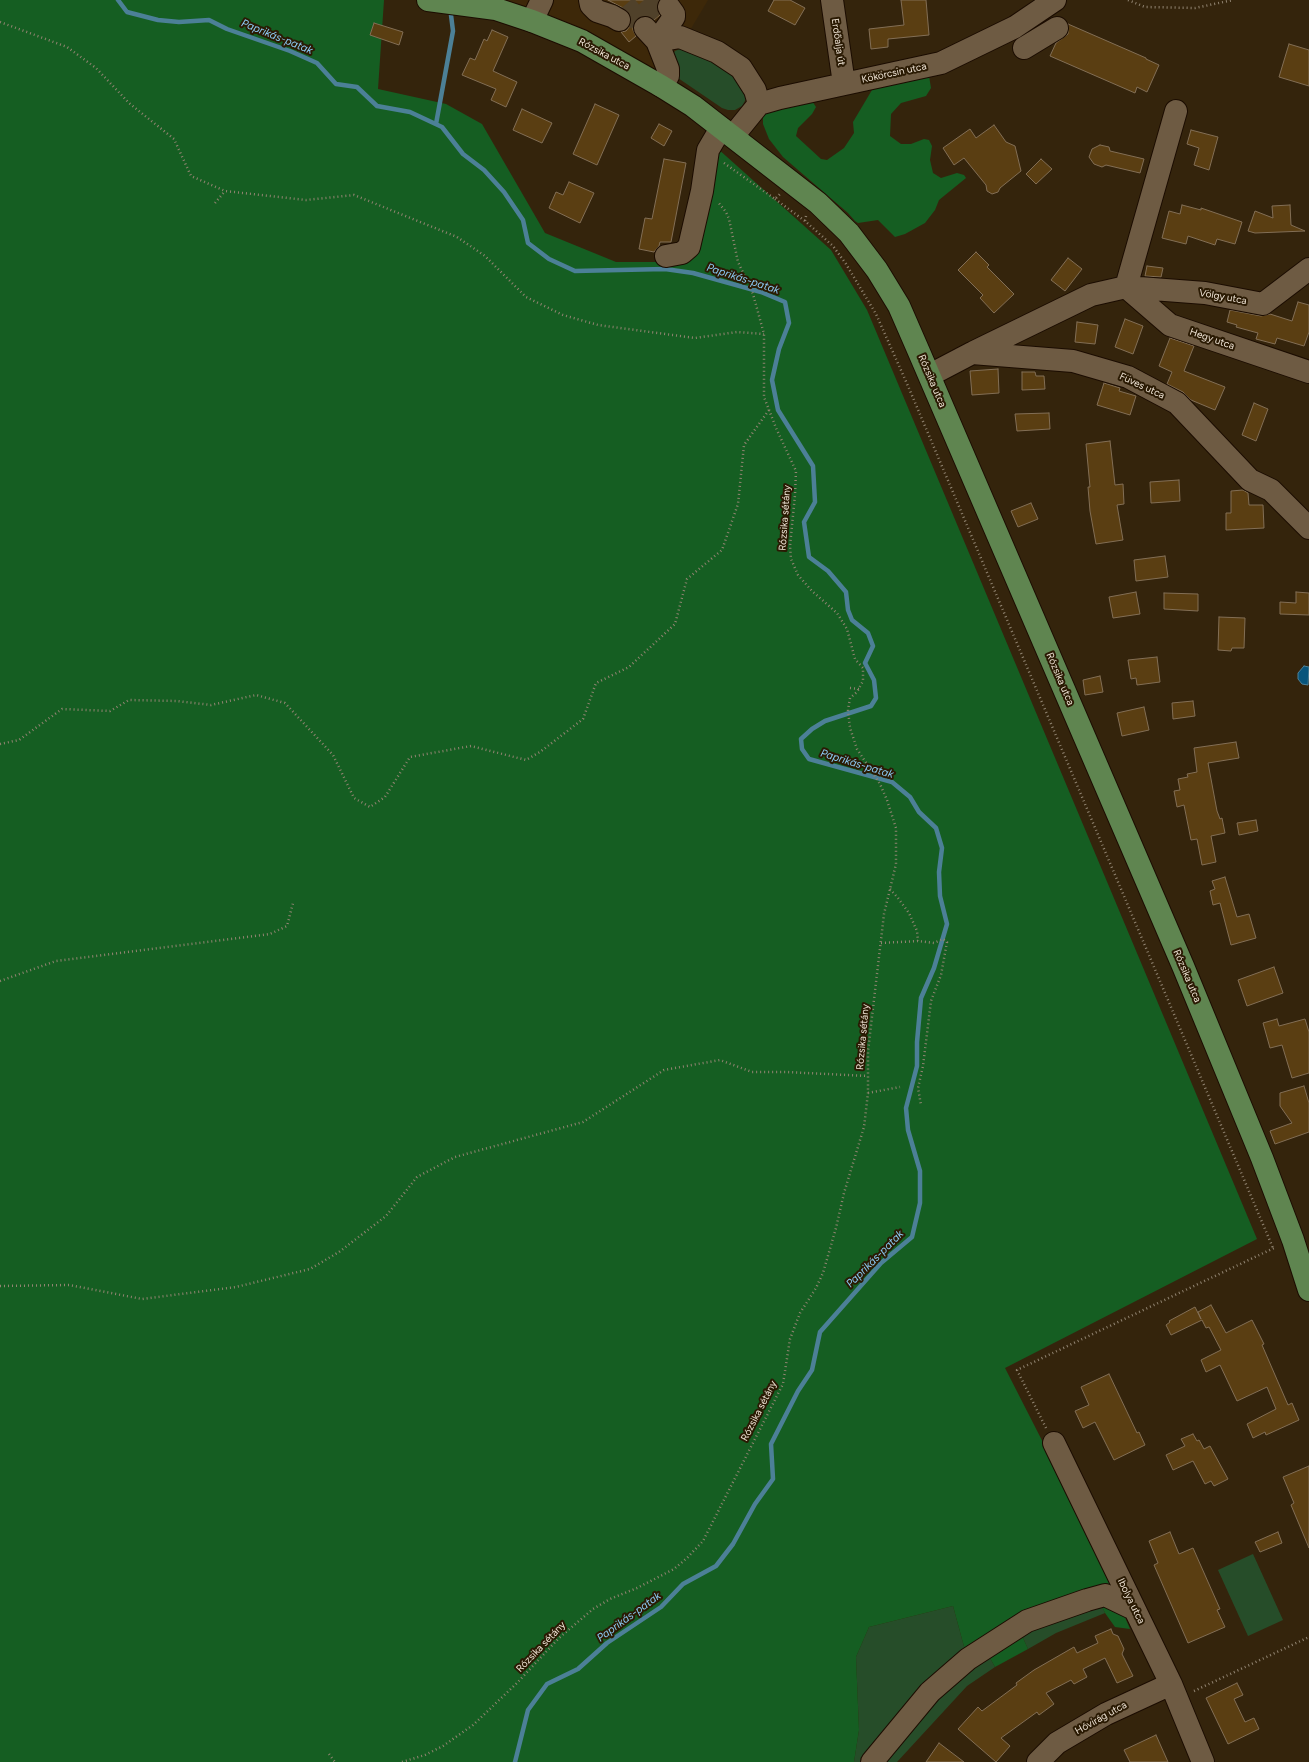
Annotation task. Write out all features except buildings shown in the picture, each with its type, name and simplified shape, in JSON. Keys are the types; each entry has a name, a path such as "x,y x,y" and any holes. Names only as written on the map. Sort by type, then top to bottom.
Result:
{"main road":[{"name":"Rózsika utca","path":"453,2 496,9 532,21 582,41 661,86 693,106 818,203 849,233 863,250 899,306 930,376 1234,1088 1283,1244 1309,1290"}],"street":[{"path":"532,21 542,0"},
{"path":"590,0 591,5 597,11 617,16"},
{"name":"Erdőalja út","path":"832,0 844,84"},
{"name":"Kökörcsin utca","path":"759,104 780,98 941,63 1015,27 1055,0"},
{"path":"661,86 668,76 668,69 655,26 717,52 741,68 755,90 759,104 708,150 702,191 689,247 682,253 666,256"},
{"path":"1024,48 1057,28"},
{"path":"1126,287 1176,111"},
{"name":"Völgy utca","path":"972,353 1091,295 1126,287 1205,293 1263,304 1309,269"},
{"name":"Hegy utca","path":"1126,287 1170,325 1309,372"},
{"path":"930,376 972,353"},
{"name":"Füves utca","path":"972,353 1074,361 1128,377 1177,403 1250,480 1271,490 1309,528"},
{"name":"Ibolya utca","path":"1054,1443 1174,1692 1203,1762"},
{"path":"872,1762 930,1692 968,1659 1027,1621 1105,1595 1134,1609"},
{"name":"Hóvirág utca","path":"1038,1762 1057,1743 1106,1714 1174,1692"}],"path":[{"path":"1128,0 1145,7 1196,8 1233,0"},
{"path":"0,22 67,46 96,68 129,103 174,139 191,176 225,191 306,200 354,195 458,237 484,256 526,297 563,315 598,325 695,338 737,332 764,334"},
{"path":"734,170 805,221 833,246 846,264 876,314 1283,1244 1017,1370 1054,1443"},
{"path":"215,204 225,191"},
{"name":"Rózsika sétány","path":"402,1762 425,1755 444,1746 473,1725 516,1684 559,1638 601,1604 674,1569 687,1558 706,1535 751,1444 783,1384 790,1340 803,1307 816,1288 823,1273 844,1193 864,1127 868,1093 868,1051 884,914 896,864 896,828 892,812 880,784 857,749 852,738 848,710 850,698 863,681 863,668 855,659 847,629 837,612 812,591 798,575 792,565 790,546 796,471 791,458 783,445 764,394 764,334 754,298 738,262 728,216 720,204 702,191"},
{"path":"775,199 781,193"},
{"path":"805,221 806,214"},
{"path":"0,744 19,740 62,709 110,711 129,700 177,701 211,705 256,695 284,703 333,755 354,798 370,807 385,797 410,757 471,746 526,760 540,752 583,719 596,683 629,667 675,624 687,579 722,550 738,504 744,445 769,410"},
{"path":"850,688 859,688"},
{"path":"890,889 909,913 917,931 918,941"},
{"path":"0,981 56,961 270,934 287,926 293,903"},
{"path":"881,943 918,941 934,943 943,939 946,942 941,975 931,1001 924,1066 918,1088 921,1105"},
{"path":"0,1286 69,1285 142,1299 236,1287 310,1269 339,1252 386,1216 417,1177 455,1157 583,1122 664,1070 720,1060 752,1072 868,1076"},
{"path":"868,1093 900,1087"},
{"path":"1174,1692 1309,1637"},
{"path":"329,1754 335,1762"}],"shaded area":[{"path":"488,0 708,0 661,79"}],"green space":[{"path":"0,0 384,0 378,89 446,104 482,124 545,233 616,262 664,262 692,258 717,148 831,250 867,310 1257,1239 1005,1368 1054,1464 1110,1582 1130,1629 1115,1627 1105,1613 1094,1590 1016,1622 1028,1649 995,1667 982,1644 966,1654 953,1606 869,1627 856,1657 859,1730 854,1762 0,1762"},
{"path":"682,48 723,64 746,91 746,99 742,106 735,110 722,108 678,78 674,72 672,56 675,51"},
{"path":"929,76 931,88 926,96 901,103 891,114 890,136 901,144 911,144 924,139 929,140 932,146 930,160 933,173 941,178 957,173 964,175 966,178 939,200 935,210 925,223 905,234 895,237 878,220 858,223 855,221 848,213 783,157 769,139 763,124 763,114 773,106 812,101 816,107 812,114 798,128 796,136 821,159 827,160 844,148 854,133 853,122 872,90 887,81"},
{"path":"1253,1554 1283,1620 1248,1636 1218,1570"},
{"path":"1094,1590 1105,1613 1056,1633 1028,1649 1016,1622"},
{"path":"953,1606 966,1654 982,1644 995,1667 967,1686 897,1762 854,1762 859,1730 856,1657 869,1627"}],"water":[{"path":"1304,666 1309,667 1308,685 1302,684 1298,679 1298,673"}],"waterway":[{"name":"Paprikás-patak","path":"118,0 127,12 158,20 179,22 209,20 227,29 290,51 317,63 336,84 357,87 377,106 410,112 442,127 463,154 484,170 504,192 523,220 528,243 549,259 575,271 665,269 693,273 761,292 785,302 789,323 779,349 772,380 778,410 813,466 815,502 804,522 809,557 828,571 846,592 848,610 852,620 868,633 873,646 865,663 874,680 876,698 871,706 825,721 812,729 801,739 802,749 809,759 892,782 910,797 919,812 936,828 942,848 939,872 940,896 947,924 934,968 921,998 917,1042 917,1066 906,1108 908,1130 920,1171 920,1203 912,1237 881,1263 820,1332 812,1370 798,1391 771,1444 773,1479 755,1504 733,1544 716,1566 683,1584 661,1607 607,1643 578,1669 547,1684 528,1710 515,1762"},
{"path":"436,124 453,31 451,15"}],"tunnel":[{"path":"644,0 658,16"},
{"path":"625,5 645,28"}]}
